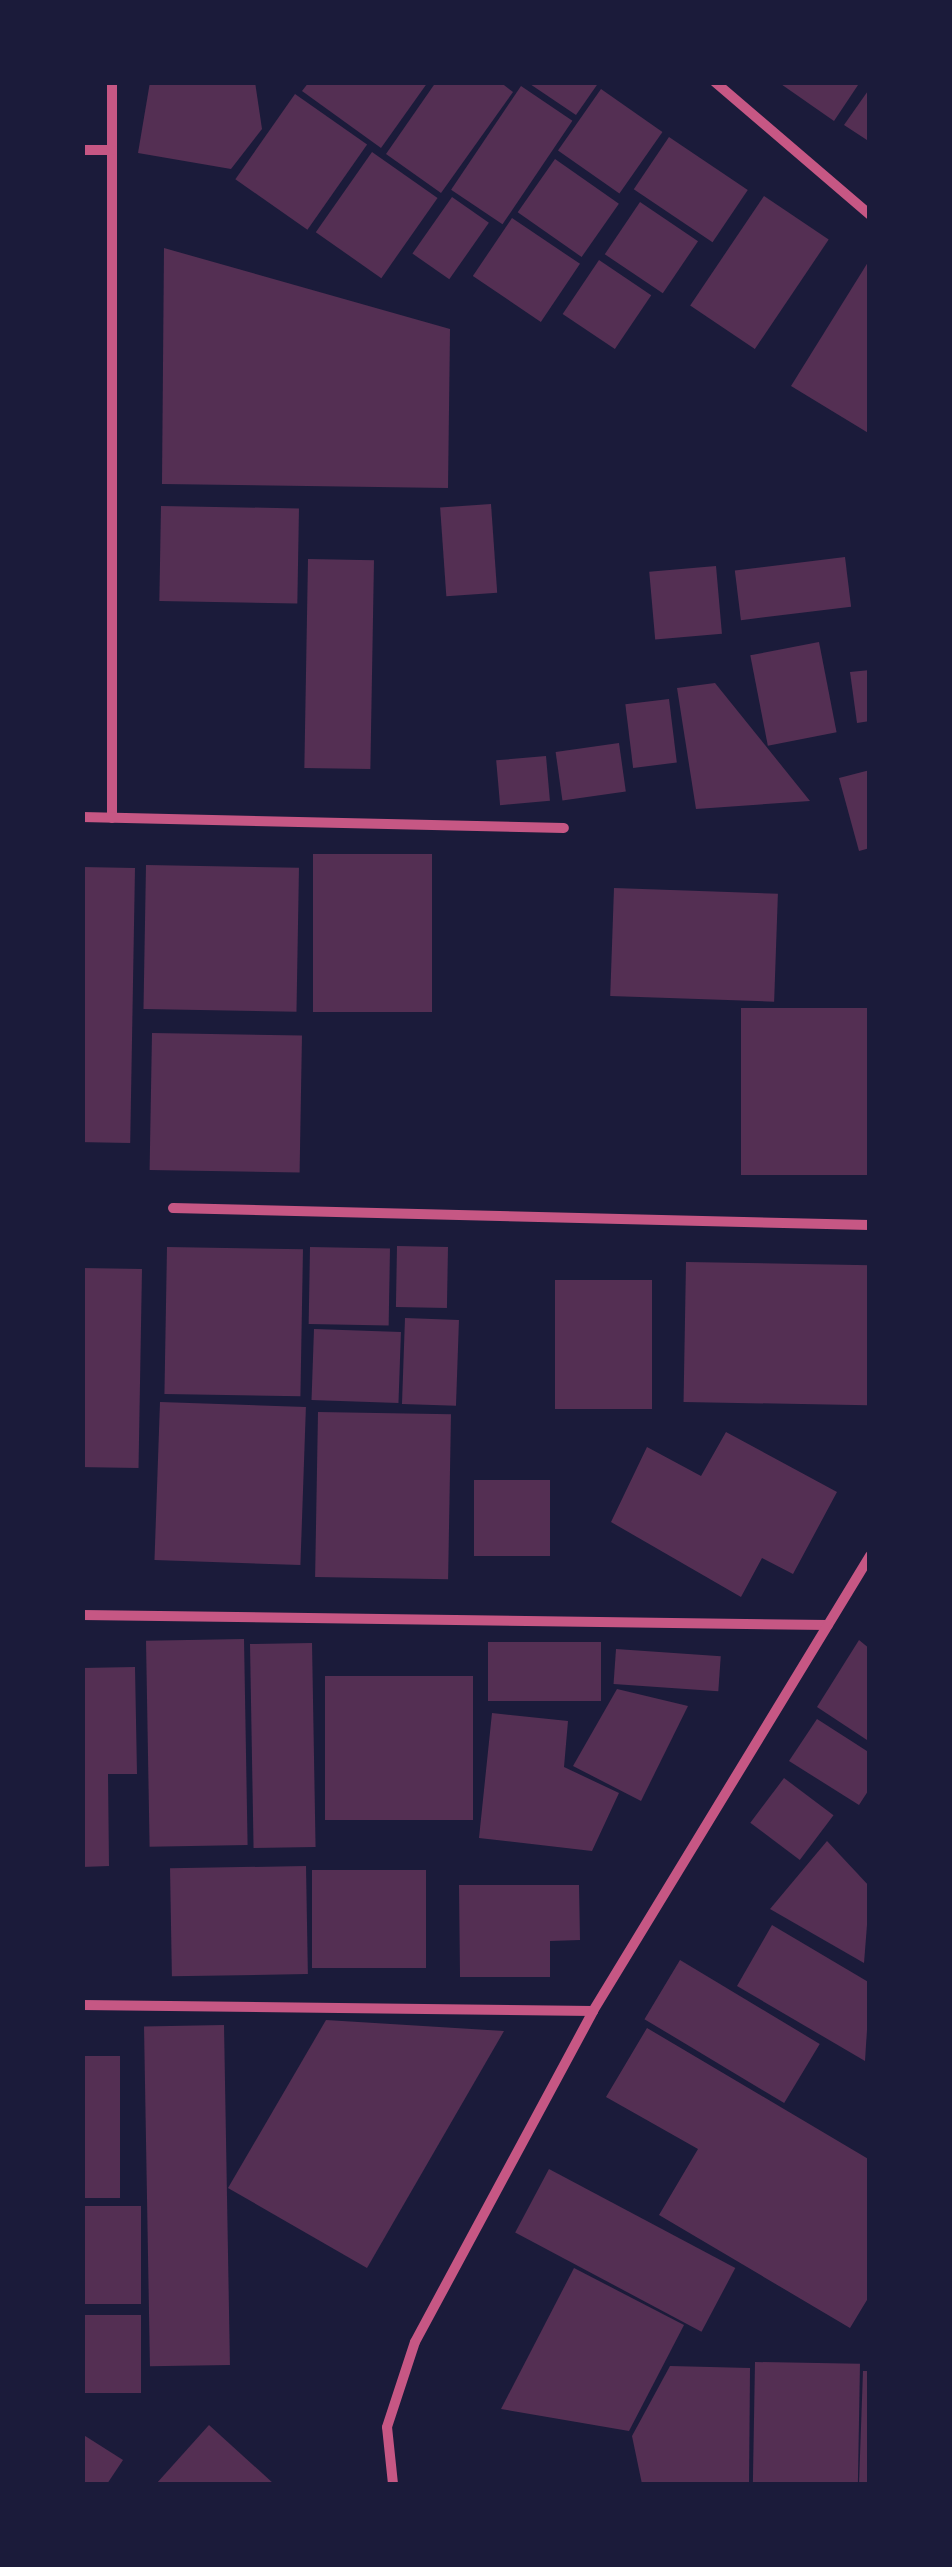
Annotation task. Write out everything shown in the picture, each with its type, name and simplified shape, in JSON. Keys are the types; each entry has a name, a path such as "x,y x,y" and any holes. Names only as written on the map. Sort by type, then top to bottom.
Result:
{"street":[{"path":"112,82 112,818"},
{"path":"714,82 870,214"},
{"path":"82,150 112,150"},
{"path":"82,817 564,828"},
{"path":"173,1208 870,1226"},
{"path":"393,2484 387,2427 415,2342 593,2011 870,1556"},
{"path":"82,1616 828,1625"},
{"path":"82,2006 593,2011"}],"building":[{"path":"150,82 255,82 262,129 231,169 138,153"},
{"path":"309,82 428,82 381,148 302,91"},
{"path":"436,82 500,82 513,92 441,193 386,154"},
{"path":"527,82 599,82 576,115"},
{"path":"778,82 860,82 834,121"},
{"path":"521,86 572,121 503,224 451,190"},
{"path":"870,88 870,142 844,125"},
{"path":"601,89 662,132 619,193 558,150"},
{"path":"295,94 367,144 307,230 235,179"},
{"path":"669,137 748,190 713,242 634,189"},
{"path":"372,152 438,198 381,278 316,232"},
{"path":"555,159 619,204 582,257 518,212"},
{"path":"764,196 829,240 755,349 690,305"},
{"path":"452,197 489,223 449,279 412,254"},
{"path":"640,202 698,241 663,293 605,254"},
{"path":"512,218 580,264 541,322 473,276"},
{"path":"164,248 450,329 448,488 162,484"},
{"path":"870,259 870,434 791,386"},
{"path":"599,260 651,295 615,349 563,314"},
{"path":"491,504 497,593 446,596 440,508"},
{"path":"161,506 299,508 297,603 159,601"},
{"path":"845,557 851,607 741,620 735,571"},
{"path":"308,559 374,560 370,769 304,768"},
{"path":"716,566 722,634 655,640 649,572"},
{"path":"819,642 837,732 768,746 750,655"},
{"path":"870,670 870,721 857,723 850,672"},
{"path":"715,683 810,801 696,809 677,688"},
{"path":"669,699 677,763 633,768 625,704"},
{"path":"619,743 626,792 562,800 556,752"},
{"path":"546,756 550,801 500,805 496,760"},
{"path":"870,770 870,848 859,851 839,778"},
{"path":"313,854 432,854 432,1012 313,1012"},
{"path":"146,865 299,868 296,1012 143,1009"},
{"path":"82,867 135,868 130,1143 82,1142"},
{"path":"614,888 778,894 774,1002 610,996"},
{"path":"741,1008 870,1008 870,1175 741,1175"},
{"path":"152,1033 302,1036 300,1173 150,1170"},
{"path":"397,1246 448,1247 447,1308 396,1307"},
{"path":"167,1247 303,1249 300,1396 164,1394"},
{"path":"310,1247 390,1248 389,1325 309,1324"},
{"path":"686,1262 870,1265 868,1405 684,1402"},
{"path":"82,1268 142,1269 139,1468 82,1467"},
{"path":"555,1280 652,1280 652,1409 555,1409"},
{"path":"405,1318 459,1320 456,1406 402,1404"},
{"path":"314,1329 401,1332 398,1403 312,1400"},
{"path":"160,1402 306,1407 300,1565 154,1560"},
{"path":"318,1412 451,1414 448,1579 315,1577"},
{"path":"726,1432 837,1492 793,1574 762,1558 741,1597 611,1522 647,1447 701,1476"},
{"path":"474,1480 550,1480 550,1556 474,1556"},
{"path":"244,1639 248,1845 150,1847 146,1641"},
{"path":"859,1640 870,1649 870,1742 817,1707"},
{"path":"488,1642 601,1642 601,1701 488,1701"},
{"path":"312,1643 316,1847 254,1848 250,1644"},
{"path":"616,1649 721,1656 718,1691 614,1684"},
{"path":"135,1667 137,1774 108,1774 109,1866 82,1867 82,1668"},
{"path":"325,1676 473,1676 473,1820 325,1820"},
{"path":"617,1689 688,1706 641,1801 573,1766"},
{"path":"492,1713 568,1721 564,1767 619,1793 592,1851 479,1838"},
{"path":"817,1719 870,1753 870,1788 859,1805 789,1761"},
{"path":"784,1778 834,1815 800,1860 750,1823"},
{"path":"827,1841 870,1887 864,1963 770,1909"},
{"path":"306,1866 308,1974 172,1976 170,1868"},
{"path":"312,1870 426,1870 426,1968 312,1968"},
{"path":"459,1885 579,1885 580,1940 550,1941 550,1977 460,1977"},
{"path":"772,1925 870,1983 865,2061 737,1986"},
{"path":"680,1960 820,2044 784,2103 644,2019"},
{"path":"326,2020 504,2031 367,2268 228,2188"},
{"path":"224,2025 230,2365 150,2366 144,2026"},
{"path":"647,2028 870,2160 870,2295 850,2328 659,2215 698,2149 606,2097"},
{"path":"82,2056 120,2056 120,2198 82,2198"},
{"path":"549,2169 735,2268 701,2332 515,2233"},
{"path":"82,2206 141,2206 141,2304 82,2304"},
{"path":"574,2268 684,2325 629,2431 501,2409"},
{"path":"82,2315 141,2315 141,2393 82,2393"},
{"path":"755,2362 860,2364 858,2484 753,2484"},
{"path":"670,2366 750,2368 749,2484 642,2484 632,2436"},
{"path":"863,2371 870,2371 870,2484 859,2484"},
{"path":"209,2425 274,2484 156,2484"},
{"path":"82,2434 123,2460 107,2484 82,2484"}]}
